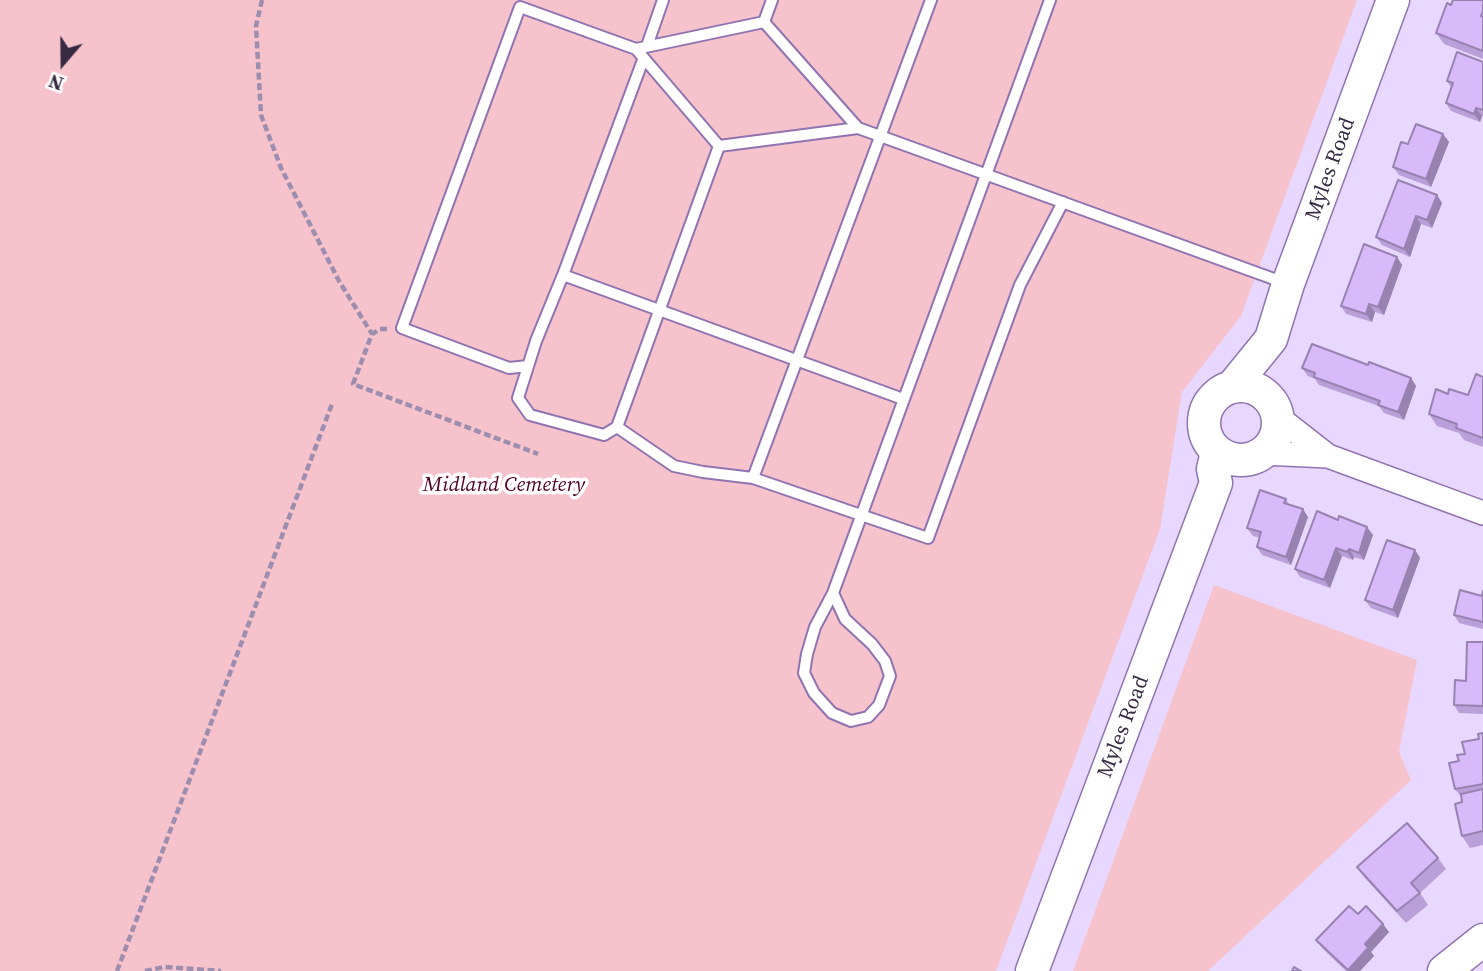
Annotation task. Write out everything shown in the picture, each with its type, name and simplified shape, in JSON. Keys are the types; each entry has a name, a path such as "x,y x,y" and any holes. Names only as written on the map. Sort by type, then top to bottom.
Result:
{"street":[{"name":"Myles Road","path":"1032,971 1216,484 1213,469 1275,438 1272,338 1288,284 1393,0"},
{"name":"Myles Road","path":"1242,455 1211,445 1204,428 1206,410 1216,395 1233,387 1272,338"},
{"path":"1233,387 1251,387 1328,456"},
{"path":"1242,455 1328,456 1483,513"},
{"path":"1444,971 1483,940"}],"lane":[{"path":"663,0 642,47 643,60 536,341 518,398 530,415 604,435 617,427 719,146"},
{"path":"764,22 772,0"},
{"path":"753,478 931,0"},
{"path":"832,593 845,619 872,644 885,661 890,676 879,705 868,717 851,721 832,713 814,693 804,673 816,627 832,593 1051,0"},
{"path":"528,366 509,368 402,328 521,4 642,47 764,22"},
{"path":"764,22 858,128"},
{"path":"643,60 719,146"},
{"path":"719,146 858,128 1288,284"},
{"path":"617,427 674,466 753,478 928,538 1020,285 1063,201"},
{"path":"563,275 903,399"}],"path":[{"path":"262,0 256,26 261,115 287,179 339,281 372,334"},
{"path":"402,328 380,329 372,334 353,384 538,454"},
{"path":"117,971 332,404"},
{"path":"145,971 165,967 221,971"}],"green space":[{"name":"Midland Cemetery","path":"0,0 1357,0 1241,316 1182,392 1160,529 996,971 0,971"},
{"path":"1214,585 1417,660 1399,752 1411,780 1208,971 1073,971"}],"building":[{"path":"1453,0 1483,0 1483,51 1436,33 1447,3 1451,5"},
{"path":"1457,52 1483,62 1483,110 1476,108 1474,114 1446,103 1453,83 1447,81"},
{"path":"1416,124 1443,134 1426,179 1393,167 1401,142 1408,144"},
{"path":"1398,180 1437,195 1427,220 1416,216 1404,249 1376,237"},
{"path":"1364,244 1397,257 1378,307 1369,304 1366,314 1341,306"},
{"path":"1312,344 1411,378 1398,412 1378,405 1380,401 1314,377 1315,373 1302,368"},
{"path":"1476,374 1483,377 1483,438 1456,428 1457,424 1429,414 1436,389 1448,394 1449,389 1468,395"},
{"path":"1260,490 1286,499 1284,503 1303,509 1286,557 1257,547 1261,532 1247,528"},
{"path":"1317,511 1338,520 1339,516 1367,527 1359,553 1336,548 1324,580 1295,569"},
{"path":"1387,540 1415,550 1393,610 1365,600"},
{"path":"1460,590 1482,596 1483,591 1483,622 1454,615"},
{"path":"1467,642 1483,642 1483,706 1454,705 1455,680 1466,681"},
{"path":"1483,733 1483,784 1455,789 1449,763 1459,761 1457,755 1465,754 1462,742 1479,739 1478,734"},
{"path":"1483,789 1483,831 1462,836 1455,804 1462,802 1461,794"},
{"path":"1407,823 1438,858 1411,883 1420,893 1397,911 1357,867"},
{"path":"1349,906 1358,914 1366,906 1383,924 1365,944 1368,948 1348,970 1316,940"}]}
